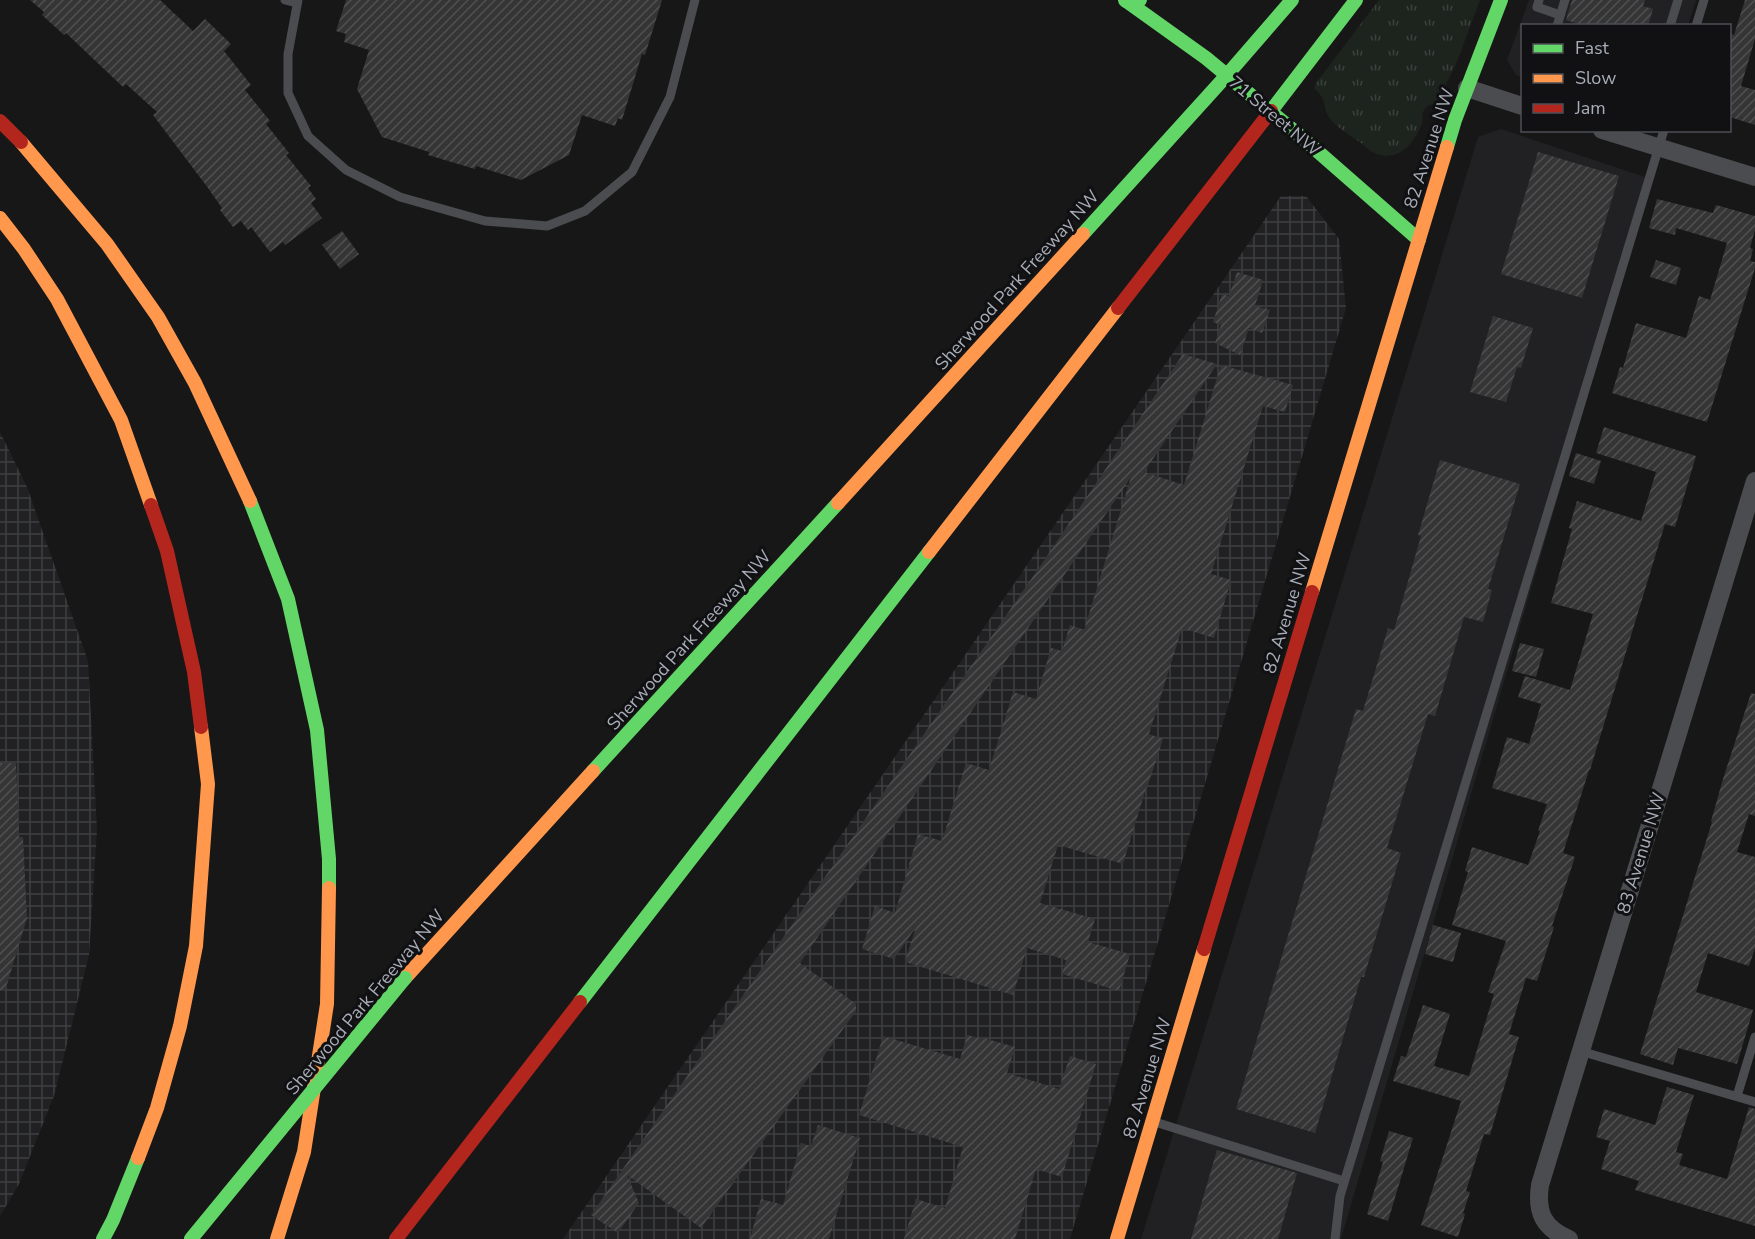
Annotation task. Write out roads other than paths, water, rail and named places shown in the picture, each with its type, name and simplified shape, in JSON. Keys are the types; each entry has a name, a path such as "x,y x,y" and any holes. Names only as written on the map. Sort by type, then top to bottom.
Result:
{"main road":[{"name":"71 Street NW","path":"1130,0 1271,111 1419,240"},
{"path":"1227,75 1292,0"},
{"path":"396,1239 1356,0"},
{"name":"82 Avenue NW","path":"1117,1239 1419,240 1467,88 1501,0"},
{"name":"Sherwood Park Freeway NW","path":"191,1239 405,978 1227,75"},
{"path":"0,121 21,142 107,244 158,317 195,383 246,489 288,599 317,730 329,859 327,1004 304,1152 277,1239"},
{"path":"0,218 57,299 121,420 166,551 194,672 208,784 196,946 180,1026 157,1108 113,1220 103,1239"}],"street":[{"path":"1467,88 1521,106"},
{"path":"1613,132 1661,139 1755,177"},
{"name":"83 Avenue NW","path":"1569,1239 1561,1236 1547,1224 1539,1208 1540,1185 1755,481"}],"lane":[{"path":"285,0 297,2 288,54 288,93 308,136 346,170 400,197 485,221 547,226 585,212 632,172 670,97 696,0"},
{"path":"1539,0 1537,7 1560,15"},
{"path":"1558,24 1565,0"},
{"path":"1671,24 1677,0"},
{"path":"1697,24 1704,0"},
{"path":"1335,1239 1344,1181 1661,139"},
{"path":"1737,1096 1755,1037"},
{"path":"1580,1051 1755,1102"},
{"path":"1153,1122 1344,1181"}]}
